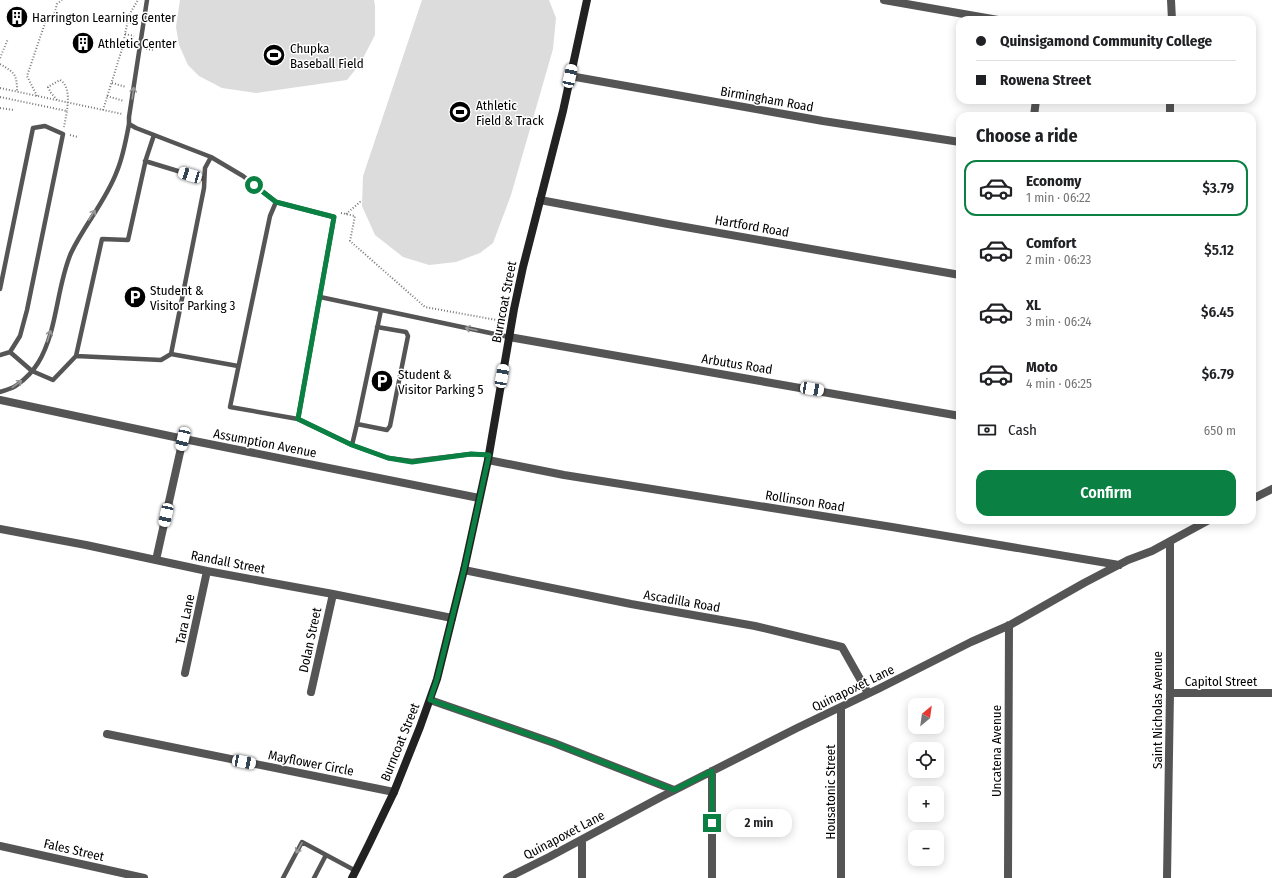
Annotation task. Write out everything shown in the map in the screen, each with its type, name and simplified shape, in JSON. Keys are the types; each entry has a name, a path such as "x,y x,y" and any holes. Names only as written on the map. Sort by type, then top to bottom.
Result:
{"main road":[{"name":"Burncoat Street","path":"354,874 394,792 437,679 464,570 488,458 523,267 563,112 587,0"}],"street":[{"path":"884,0 975,16"},
{"path":"1171,0 1172,16"},
{"name":"Birmingham Road","path":"570,76 815,119 956,141"},
{"name":"Hartford Road","path":"540,200 956,274"},
{"name":"Arbutus Road","path":"509,337 956,415"},
{"name":"Assumption Avenue","path":"0,400 183,439 479,498"},
{"path":"156,560 183,439"},
{"name":"Rollinson Road","path":"488,458 564,475 1119,565"},
{"path":"1256,497 1272,489"},
{"name":"Quinapoxet Lane","path":"507,878 582,840 674,790 841,706 1009,625 1083,583 1170,542 1202,524"},
{"name":"Randall Street","path":"0,529 452,618"},
{"name":"Saint Nicholas Avenue","path":"1167,878 1170,693 1170,542"},
{"name":"Ascadilla Road","path":"464,570 632,604 755,626 842,647 868,694"},
{"name":"Tara Lane","path":"185,673 208,571"},
{"name":"Dolan Street","path":"311,692 333,594"},
{"name":"Uncatena Avenue","path":"1008,878 1009,625"},
{"name":"Capitol Street","path":"1170,693 1272,693"},
{"path":"430,700 554,743 674,790"},
{"name":"Housatonic Street","path":"841,706 841,878"},
{"name":"Mayflower Circle","path":"107,734 394,792"},
{"path":"712,771 712,878"},
{"path":"582,840 582,878"},
{"name":"Fales Street","path":"0,846 144,878"}],"lane":[{"path":"0,392 16,386 38,363 49,338 62,278 71,254 118,171 129,124 147,0"},
{"path":"129,124 211,157 243,176 276,202 334,217 298,419"},
{"path":"0,289 33,128 45,126 62,134 27,310 20,336 10,352 0,355"},
{"path":"10,352 32,371 53,380 76,356 102,239 128,240 145,162 154,135"},
{"path":"171,354 204,188 205,168 211,157"},
{"path":"145,162 204,179"},
{"path":"276,202 270,216 230,407 298,419 352,445 388,458 412,462 471,454 488,458"},
{"path":"320,298 509,337"},
{"path":"352,445 381,310"},
{"path":"357,424 387,430 390,426 408,336 406,332 377,327"},
{"path":"76,356 160,360 171,354 238,366"},
{"path":"283,878 302,842 326,855 354,874"},
{"path":"314,878 326,855"}],"path":[{"path":"37,96 27,76 44,23 54,14 56,4 62,0"},
{"path":"103,110 122,49 129,15 138,0"},
{"path":"0,58 8,39"},
{"path":"0,64 15,74 17,79 16,92"},
{"path":"57,100 48,87 60,80 64,82 67,88 68,102 62,134"},
{"path":"112,83 133,90"},
{"path":"0,88 126,115"},
{"path":"108,96 131,103"},
{"path":"0,97 67,111"},
{"path":"0,108 14,110"},
{"path":"346,214 362,202"},
{"path":"355,216 350,241 425,307 502,321"}],"shaded area":[{"name":"Chupka Baseball Field","path":"180,0 374,0 375,35 360,64 347,80 256,93 222,88 199,76 188,65 179,45 176,27"},
{"name":"Athletic Field & Track","path":"422,0 549,0 556,18 553,49 511,195 493,243 480,253 456,262 429,265 403,257 375,235 362,206 363,176"}],"place":[{"name":"Harrington Learning Center","path":"17,17"},
{"name":"Athletic Center","path":"83,43"},
{"name":"Chupka Baseball Field","path":"274,55"},
{"name":"Athletic Field & Track","path":"460,112"},
{"name":"Student & Visitor Parking 3","path":"135,297"},
{"name":"Student & Visitor Parking 5","path":"382,381"}],"route":[{"path":"254,185 276,202 334,217 298,419 352,445 388,458 412,462 471,454 489,455 464,570 437,679 430,700 554,743 674,790 712,771 712,823"}]}
